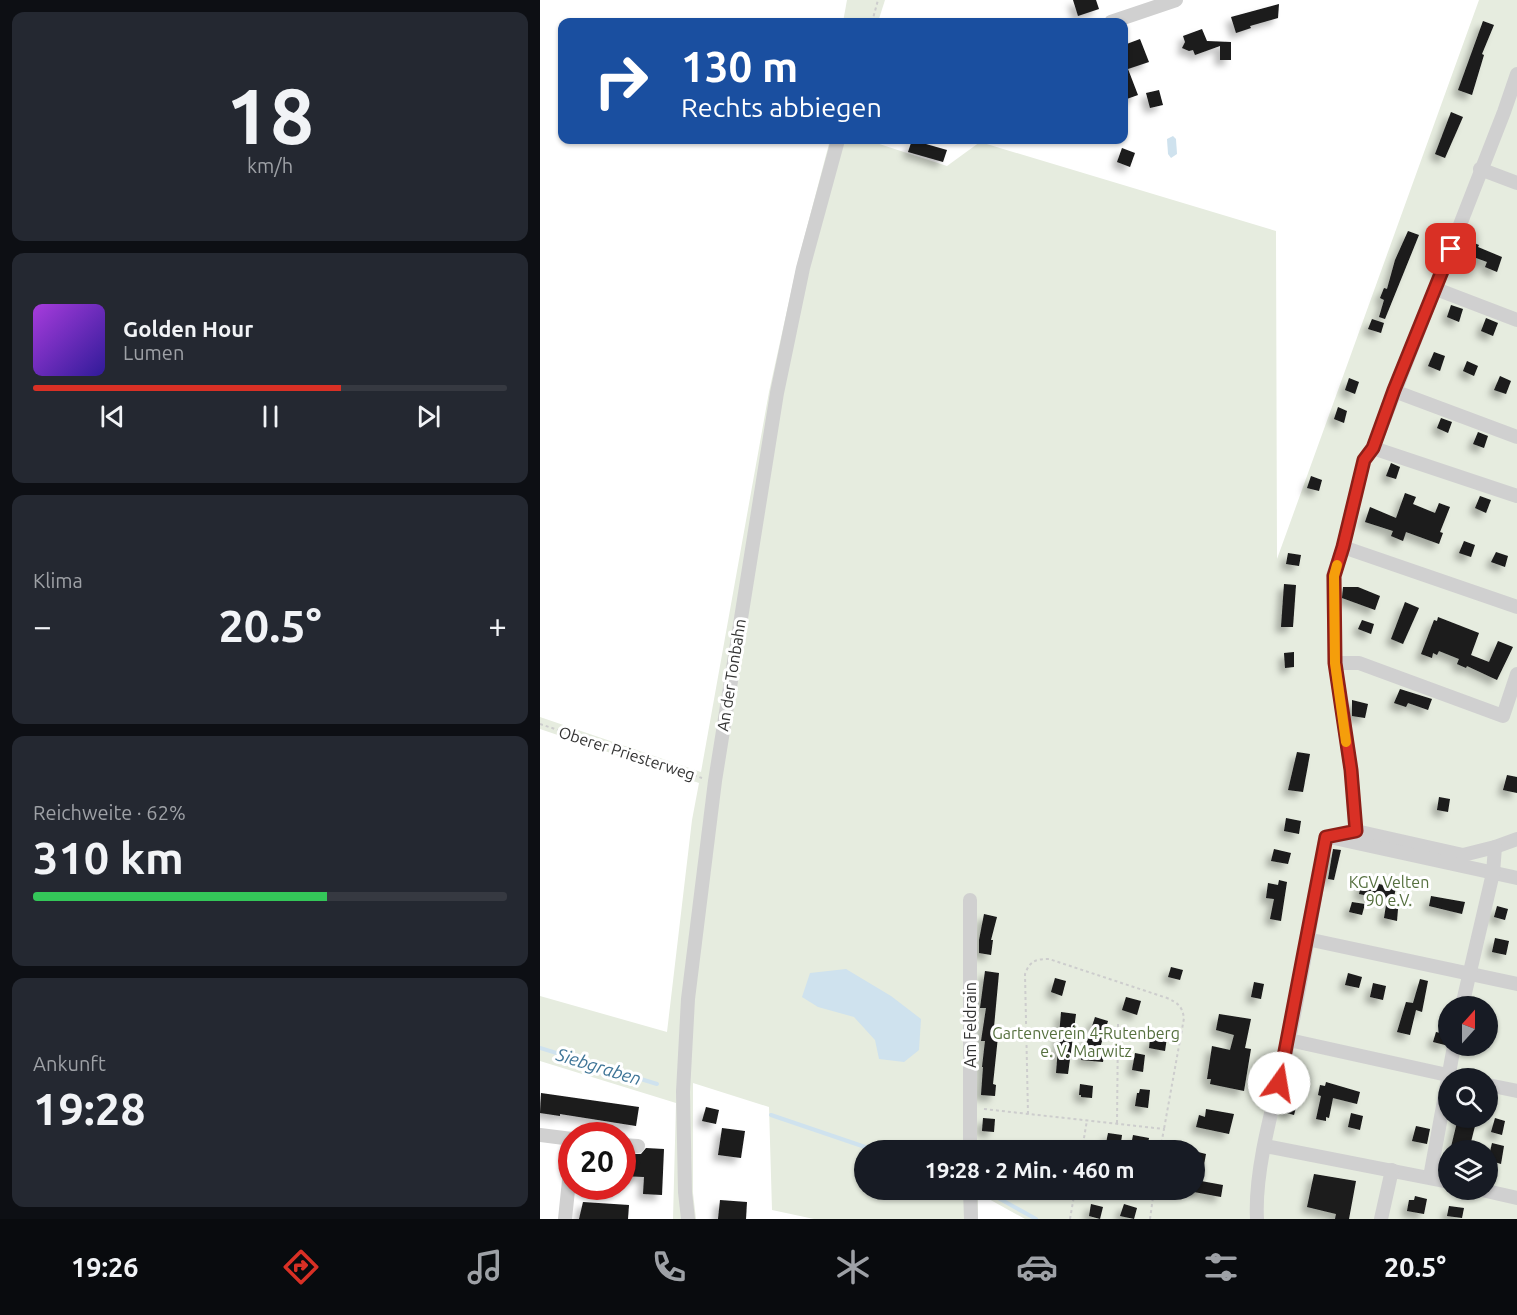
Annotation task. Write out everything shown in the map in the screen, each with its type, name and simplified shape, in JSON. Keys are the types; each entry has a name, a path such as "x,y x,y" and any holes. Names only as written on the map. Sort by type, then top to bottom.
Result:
{"street":[{"path":"1123,18 1176,0"},
{"path":"1356,831 1351,770 1335,663 1334,576 1364,460 1373,448 1394,390 1436,289 1480,169 1511,115 1517,74"},
{"name":"An der Tonbahn","path":"688,1219 684,1192 683,1092 688,999 715,781 777,393 803,268 837,144"},
{"path":"1480,169 1517,183"},
{"path":"1436,289 1517,320"},
{"path":"1394,390 1517,437"},
{"path":"1373,448 1517,496"},
{"path":"1343,547 1517,607"},
{"path":"1335,663 1359,663 1503,716 1517,674"},
{"path":"1326,837 1356,831 1463,855 1517,839"},
{"path":"1326,837 1517,878"},
{"path":"1257,1219 1256,1201 1265,1146 1288,1040 1326,837"},
{"path":"1464,996 1496,847"},
{"name":"Am Feldrain","path":"970,900 970,1140"},
{"path":"1307,939 1517,984"},
{"path":"1288,1040 1438,1073"},
{"path":"1498,1087 1517,1091"},
{"path":"1430,1177 1442,1128"},
{"path":"540,1135 558,1137"},
{"path":"1265,1146 1438,1179"},
{"path":"1381,1219 1392,1170"},
{"path":"1498,1194 1517,1198"},
{"path":"566,1219 568,1200"},
{"path":"970,1200 971,1219"}],"path":[{"path":"873,18 878,0"},
{"name":"Oberer Priesterweg","path":"540,724 695,777 715,781"},
{"path":"1028,1114 1025,975 1029,964 1038,959 1049,959 1167,998 1178,1003 1183,1009 1184,1018 1162,1140"},
{"path":"1117,1124 1118,1024"},
{"path":"969,1107 1164,1129"},
{"path":"1084,1140 1087,1120"},
{"path":"1070,1219 1073,1200"},
{"path":"1150,1219 1153,1200"}],"green space":[{"path":"847,0 885,0 879,18 844,18"},
{"path":"1479,0 1517,0 1517,1219 1025,1219 991,1200 1205,1200 1205,1140 854,1140 854,1200 978,1200 978,1219 814,1219 772,1210 769,1107 693,1083 693,1193 696,1219 673,1219 676,1103 540,1061 540,996 667,1032 692,820 699,783 540,729 540,717 701,772 769,392 797,265 829,144 879,144 947,166 977,144 987,144 1276,231 1277,559"}],"water":[{"path":"1173,136 1176,139 1177,154 1171,158 1168,154 1167,139"},
{"path":"846,969 891,996 921,1019 919,1050 904,1062 879,1059 875,1040 854,1017 818,1007 802,997 810,973"}],"building":[{"path":"1073,0 1096,0 1099,9 1078,16"},
{"path":"1279,4 1278,18 1250,26 1251,28 1236,33 1231,17"},
{"path":"1483,21 1494,25 1482,54 1484,55 1472,95 1458,90"},
{"path":"1202,29 1207,41 1231,42 1231,60 1220,60 1220,46 1195,55 1193,50 1182,48 1185,42 1183,36"},
{"path":"1140,39 1149,62 1128,69 1128,44"},
{"path":"1128,69 1138,95 1128,99"},
{"path":"1159,90 1163,105 1150,108 1146,93"},
{"path":"1451,112 1463,117 1445,158 1435,154"},
{"path":"911,144 926,144 947,150 943,162 908,152"},
{"path":"1122,148 1135,153 1130,167 1117,162"},
{"path":"1408,231 1419,235 1385,319 1379,317 1384,300 1380,298 1384,288 1387,289 1395,260"},
{"path":"1465,239 1502,257 1497,272 1485,267 1487,262 1460,252"},
{"path":"1451,305 1463,309 1459,322 1447,317"},
{"path":"1486,318 1498,323 1493,336 1481,331"},
{"path":"1372,319 1384,323 1381,333 1368,329"},
{"path":"1434,352 1445,356 1440,371 1428,366"},
{"path":"1467,361 1478,366 1474,376 1463,371"},
{"path":"1500,376 1511,381 1506,394 1494,390"},
{"path":"1349,378 1359,382 1355,394 1345,390"},
{"path":"1338,407 1347,411 1344,423 1334,419"},
{"path":"1441,418 1452,422 1448,433 1437,428"},
{"path":"1478,432 1488,436 1484,448 1473,444"},
{"path":"1391,463 1400,467 1396,479 1386,476"},
{"path":"1311,476 1322,480 1319,491 1307,488"},
{"path":"1405,493 1416,497 1413,504 1435,513 1439,503 1450,507 1440,532 1443,533 1439,544 1406,532 1403,541 1391,536 1393,531 1365,522 1370,507 1396,518"},
{"path":"1480,496 1491,500 1486,513 1475,508"},
{"path":"1464,541 1475,545 1471,557 1459,553"},
{"path":"1496,552 1508,556 1505,567 1491,562"},
{"path":"1288,553 1301,555 1299,566 1286,564"},
{"path":"1284,584 1296,585 1293,627 1281,627"},
{"path":"1343,587 1358,587 1380,596 1375,610 1342,598"},
{"path":"1405,602 1419,608 1403,644 1391,639"},
{"path":"1438,617 1479,633 1471,655 1489,662 1498,641 1513,647 1497,680 1467,666 1466,668 1457,664 1459,659 1439,651 1437,655 1433,653 1432,658 1421,654 1434,620 1437,621"},
{"path":"1362,620 1374,624 1371,634 1358,629"},
{"path":"1294,652 1294,667 1285,668 1284,653"},
{"path":"1400,689 1432,699 1428,710 1408,703 1406,707 1394,703"},
{"path":"1352,700 1368,704 1365,718 1352,716"},
{"path":"1297,752 1310,754 1303,792 1288,790"},
{"path":"1507,775 1517,777 1517,793 1503,790"},
{"path":"1439,797 1450,799 1448,812 1437,810"},
{"path":"1286,818 1301,821 1299,834 1284,831"},
{"path":"1274,849 1291,853 1288,864 1271,861"},
{"path":"1333,849 1341,850 1334,880 1328,879"},
{"path":"1279,880 1287,882 1281,921 1270,919 1274,899 1266,898 1268,883 1278,885"},
{"path":"1362,880 1396,888 1393,901 1359,894"},
{"path":"1431,896 1465,902 1462,914 1429,906"},
{"path":"1352,902 1365,904 1362,915 1349,912"},
{"path":"1386,905 1398,909 1397,921 1384,918"},
{"path":"1497,906 1508,909 1505,920 1494,917"},
{"path":"984,914 997,917 991,940 993,940 991,955 979,953"},
{"path":"1495,938 1509,941 1506,955 1492,952"},
{"path":"1171,967 1183,970 1180,980 1168,977"},
{"path":"985,971 999,973 994,1027 999,1027 993,1084 996,1085 995,1096 981,1095 985,1041 981,1041 986,1008 980,1008"},
{"path":"1348,973 1362,977 1359,988 1345,985"},
{"path":"1055,978 1066,981 1062,996 1051,992"},
{"path":"1420,979 1428,981 1422,1012 1416,1010 1410,1035 1397,1032 1406,1002 1413,1003"},
{"path":"1254,982 1264,984 1261,999 1251,997"},
{"path":"1373,983 1386,986 1383,1000 1370,997"},
{"path":"1126,997 1141,1001 1137,1015 1122,1010"},
{"path":"1061,1012 1076,1014 1068,1074 1056,1073"},
{"path":"1219,1014 1251,1019 1245,1048 1251,1049 1244,1091 1210,1084 1211,1079 1207,1079 1212,1046 1230,1050 1234,1035 1216,1030"},
{"path":"1095,1017 1108,1021 1100,1048 1105,1048 1103,1062 1081,1060"},
{"path":"1436,1032 1438,1032 1438,1043 1433,1042"},
{"path":"1157,1035 1167,1037 1165,1051 1149,1048 1150,1039 1156,1040"},
{"path":"1135,1053 1145,1055 1143,1072 1132,1070"},
{"path":"1326,1082 1360,1092 1357,1104 1333,1098 1329,1118 1326,1117 1326,1121 1316,1119 1321,1096 1318,1095 1320,1085 1325,1086"},
{"path":"1080,1084 1093,1086 1092,1098 1079,1095"},
{"path":"1140,1089 1150,1090 1148,1108 1135,1106"},
{"path":"541,1093 639,1107 636,1126 636,1122 611,1122 540,1113"},
{"path":"1285,1101 1297,1104 1294,1115 1283,1112"},
{"path":"706,1107 719,1110 716,1124 702,1121"},
{"path":"1206,1109 1234,1114 1229,1134 1196,1127 1199,1115 1205,1117"},
{"path":"1351,1113 1363,1116 1360,1130 1348,1127"},
{"path":"983,1118 995,1119 994,1132 982,1131"},
{"path":"1498,1119 1505,1121 1502,1135 1491,1132 1492,1128 1498,1128"},
{"path":"1416,1126 1430,1129 1427,1144 1412,1141"},
{"path":"722,1128 745,1131 741,1158 718,1155"},
{"path":"1456,1128 1474,1128 1472,1140 1453,1140"},
{"path":"1108,1133 1122,1135 1121,1140 1107,1140"},
{"path":"1133,1135 1149,1138 1149,1140 1132,1140"},
{"path":"1498,1144 1504,1146 1501,1164 1498,1163"},
{"path":"646,1148 664,1149 662,1195 643,1194 644,1177 636,1177 636,1154 641,1154"},
{"path":"1314,1174 1356,1181 1349,1219 1335,1219 1336,1214 1307,1207"},
{"path":"1205,1182 1223,1185 1221,1197 1205,1194"},
{"path":"1415,1196 1427,1199 1424,1214 1407,1211 1409,1200 1414,1200"},
{"path":"720,1200 747,1202 746,1219 718,1219"},
{"path":"583,1202 629,1205 628,1219 579,1219"},
{"path":"1091,1204 1103,1207 1100,1219 1089,1216"},
{"path":"1124,1204 1137,1208 1134,1219 1120,1216"},
{"path":"1449,1206 1464,1208 1462,1218 1447,1216"}],"waterway":[{"name":"Siebgraben","path":"540,1048 657,1084"},
{"name":"Siebgraben","path":"771,1115 854,1143"},
{"name":"Siebgraben","path":"1002,1200 1036,1219"}],"slow traffic":[{"path":"1337,565 1334,576 1335,663 1346,742"}],"route":[{"path":"1279,1083 1326,837 1356,831 1351,770 1335,663 1334,576 1364,460 1373,448 1451,249"}],"park label":[{"name":"KGV Velten 90 e.V.","path":"1389,891"},
{"name":"Gartenverein 4-Rutenberg e. V. Marwitz","path":"1086,1042"}]}
